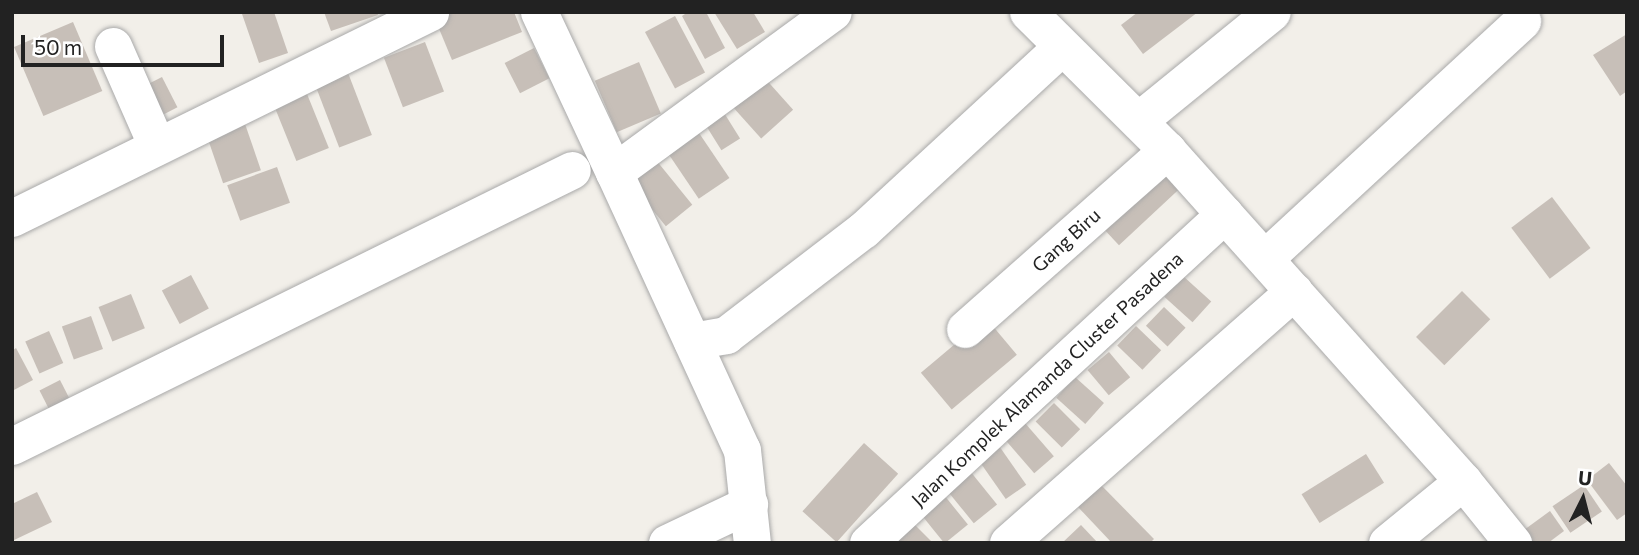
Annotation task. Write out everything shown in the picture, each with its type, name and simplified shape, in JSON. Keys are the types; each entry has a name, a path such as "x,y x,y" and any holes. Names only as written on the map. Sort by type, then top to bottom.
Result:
{"street":[{"path":"12,218 430,12"},
{"path":"614,172 833,12"},
{"path":"1028,12 1167,150 1463,481 1513,543"},
{"path":"1139,120 1272,12"},
{"path":"553,18 614,172 742,450 752,543"},
{"path":"1265,258 1522,21"},
{"path":"113,46 157,146"},
{"path":"692,341 726,335 863,230 1062,47"},
{"name":"Gang Biru","path":"965,329 1167,150"},
{"path":"12,446 572,170"},
{"name":"Jalan Komplek Alamanda Cluster Pasadena","path":"868,543 1225,214"},
{"path":"1008,543 1051,525 1294,292"},
{"path":"1387,543 1463,481"},
{"path":"667,543 748,504"}],"building":[{"path":"274,12 288,53 259,63 242,14"},
{"path":"324,12 377,12 378,15 331,31"},
{"path":"451,12 514,12 522,32 452,60 435,19"},
{"path":"688,12 706,12 725,48 705,59 682,16"},
{"path":"714,12 753,12 765,32 737,49"},
{"path":"1138,12 1198,12 1143,54 1121,25"},
{"path":"675,16 705,73 675,88 645,32"},
{"path":"73,22 102,91 43,116 14,47"},
{"path":"1627,34 1627,91 1620,96 1593,55"},
{"path":"425,42 444,91 403,107 384,58"},
{"path":"534,48 549,78 520,93 505,63"},
{"path":"639,62 661,114 617,132 595,81"},
{"path":"345,65 372,135 339,148 312,78"},
{"path":"761,74 793,110 761,138 729,103"},
{"path":"162,77 177,107 155,119 140,88"},
{"path":"303,84 329,148 296,161 271,97"},
{"path":"721,108 740,139 721,150 702,120"},
{"path":"244,121 261,170 223,183 206,134"},
{"path":"697,130 729,178 699,199 666,151"},
{"path":"652,155 692,205 666,226 626,176"},
{"path":"1153,163 1178,190 1119,245 1094,218"},
{"path":"277,167 290,203 240,221 227,185"},
{"path":"1552,197 1591,248 1550,279 1511,228"},
{"path":"191,275 209,309 180,324 162,290"},
{"path":"1183,276 1211,301 1193,322 1164,297"},
{"path":"1462,291 1490,319 1444,365 1416,337"},
{"path":"131,294 145,328 112,341 99,307"},
{"path":"1164,307 1186,328 1168,347 1146,326"},
{"path":"91,316 103,349 74,359 62,327"},
{"path":"986,318 1017,355 952,409 921,373"},
{"path":"1136,326 1161,350 1142,370 1117,345"},
{"path":"49,331 63,363 39,374 25,342"},
{"path":"16,348 33,380 12,391 12,351"},
{"path":"1109,352 1130,377 1109,395 1088,370"},
{"path":"1075,377 1104,403 1085,424 1056,398"},
{"path":"60,380 71,402 51,413 40,390"},
{"path":"1054,403 1080,429 1062,448 1036,421"},
{"path":"1025,423 1054,456 1034,473 1005,440"},
{"path":"864,443 898,474 837,542 802,511"},
{"path":"997,443 1026,485 1006,499 977,457"},
{"path":"1366,454 1384,483 1320,523 1302,494"},
{"path":"1609,463 1627,486 1627,513 1617,520 1587,480"},
{"path":"970,471 997,504 974,523 947,490"},
{"path":"1101,485 1154,539 1150,543 1112,543 1078,507"},
{"path":"1584,485 1602,512 1570,533 1552,506"},
{"path":"37,492 52,522 12,541 12,504"},
{"path":"944,495 968,525 944,543 921,514"},
{"path":"1550,511 1564,531 1548,543 1533,543 1524,530"},
{"path":"911,521 933,543 899,543 894,538"},
{"path":"1081,525 1098,543 1062,543"}]}
